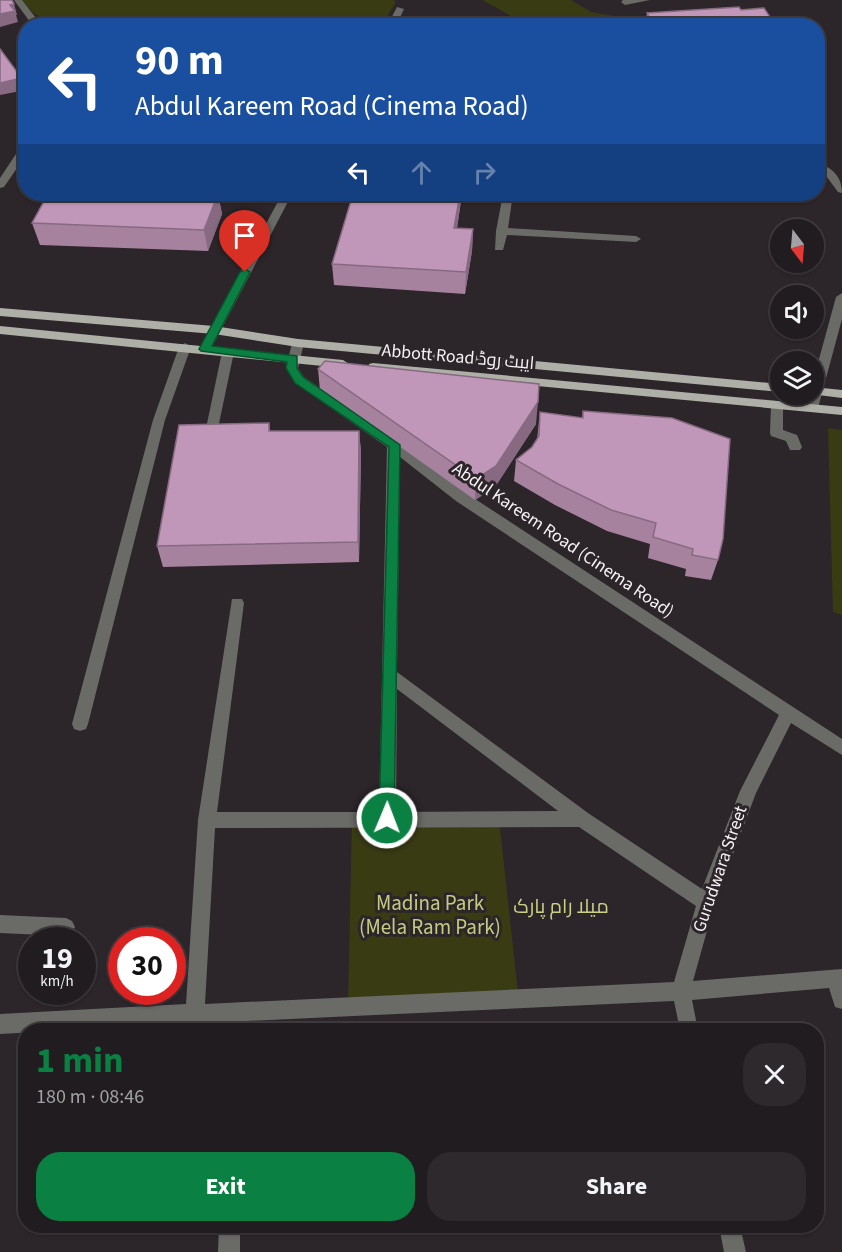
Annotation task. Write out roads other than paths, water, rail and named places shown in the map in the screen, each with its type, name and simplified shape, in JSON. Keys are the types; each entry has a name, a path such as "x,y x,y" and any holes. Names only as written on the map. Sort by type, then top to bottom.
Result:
{"main road":[{"name":"Abbott Road ایبٹ روڈ","path":"0,312 214,330 298,342 770,387"},
{"name":"Abbott Road ایبٹ روڈ","path":"0,330 770,404"},
{"path":"824,392 842,394"},
{"name":"Abbott Road ایبٹ روڈ","path":"777,405 842,411"}],"street":[{"path":"18,0 32,18"},
{"path":"625,2 646,0"},
{"path":"395,18 400,9"},
{"path":"0,185 18,159"},
{"path":"825,170 842,190"},
{"path":"205,349 283,201"},
{"path":"499,248 507,201"},
{"path":"501,231 636,239"},
{"path":"824,360 842,297"},
{"path":"293,359 298,342"},
{"path":"80,724 159,420 185,347"},
{"path":"211,433 228,352"},
{"name":"Abdul Kareem Road (Cinema Road)","path":"293,359 292,368 299,380 394,445 461,497 842,748"},
{"path":"777,405 776,433 792,438 795,447"},
{"path":"387,818 394,445"},
{"path":"195,1022 207,820 237,603"},
{"path":"389,674 582,819 706,902"},
{"name":"Gurudwara Street","path":"688,1023 681,991 706,902 748,791 788,714"},
{"path":"207,820 582,819"},
{"path":"0,924 66,927"},
{"path":"0,1024 154,1014 195,1022 839,979 842,1000"},
{"path":"230,1233 230,1252"},
{"path":"731,1233 735,1252"}],"district":[{"name":"میلا رام پارک","path":"561,907"}],"park label":[{"name":"Madina Park (Mela Ram Park)","path":"430,915"}]}
